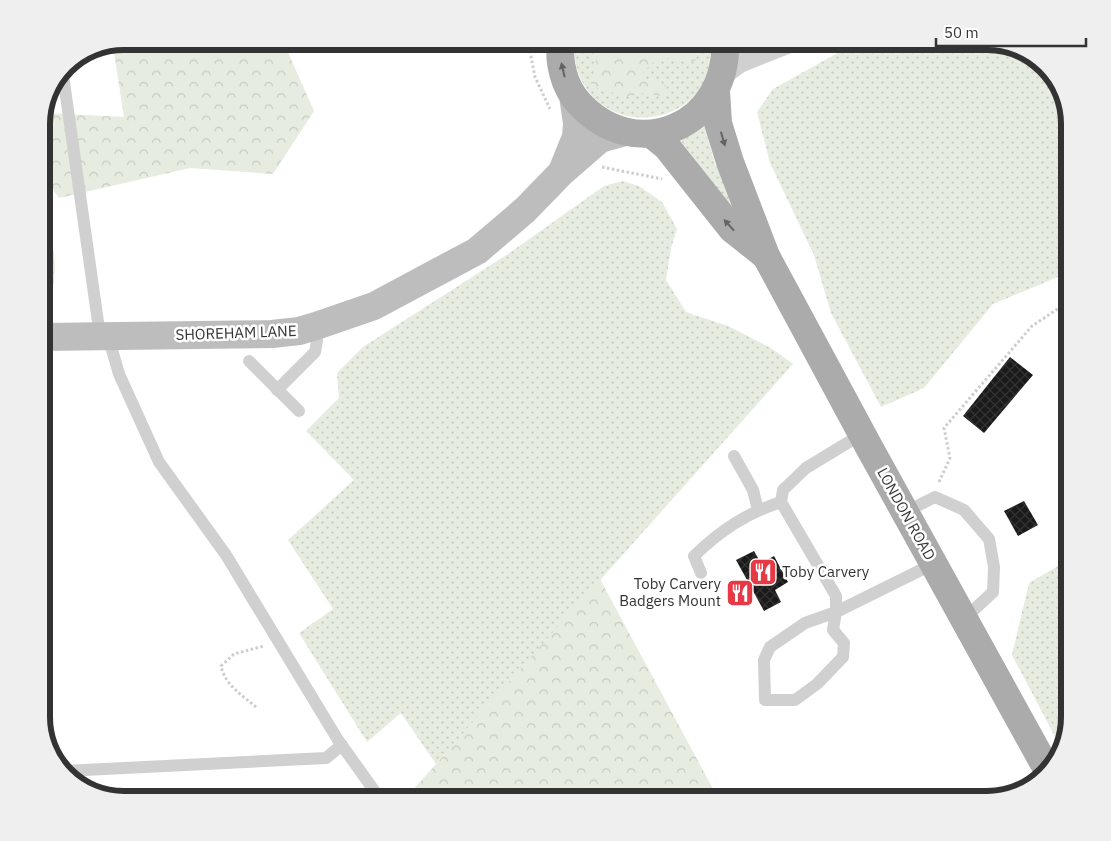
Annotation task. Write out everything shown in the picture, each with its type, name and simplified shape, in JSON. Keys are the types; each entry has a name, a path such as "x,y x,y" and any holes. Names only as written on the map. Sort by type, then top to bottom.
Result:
{"main road":[{"name":"LONDON ROAD","path":"561,50 561,64 565,80 573,96 589,114 609,127 638,133 667,147 732,229 766,256"},
{"name":"LONDON ROAD","path":"726,50 726,56 719,82 718,124 730,162 766,256 1044,764"},
{"path":"638,133 671,129 691,119 708,104 719,82"}],"street":[{"path":"719,82 739,61 766,50"},
{"name":"SHOREHAM LANE","path":"561,173 576,137 577,124 573,96"},
{"name":"SHOREHAM LANE","path":"50,337 272,334 299,331 374,306 477,250 525,210 561,173 600,139 638,133"}],"lane":[{"path":"64,81 72,146 104,336 119,374 159,462 226,555 342,745 375,791"},
{"path":"277,390 315,352 317,341 316,326"},
{"path":"249,361 299,411"},
{"path":"862,434 806,468 783,490 781,502 836,596 836,612 833,630 844,643 843,657 817,684 795,700 765,700 764,660 770,647 805,624 836,612 933,564"},
{"path":"734,456 753,490 758,510"},
{"path":"905,512 935,497 964,510 989,539 994,567 993,592 964,619"},
{"path":"701,573 694,556 715,535 758,510 781,502"},
{"path":"73,771 326,758 342,745"}],"path":[{"path":"935,497 950,458 944,428 1032,326 1061,307"},
{"path":"256,707 223,677 222,666 234,654 267,645 275,636"}],"green space":[{"path":"124,50 287,50 314,111 273,174 190,168 59,198 50,186 51,113 124,117 114,51"},
{"path":"575,50 711,50 709,72 699,91 690,100 671,112 650,117 630,116 611,110 595,99 583,83 576,64"},
{"path":"600,50 698,50 695,61 670,58 658,60 640,77 667,86 663,96 643,93 627,97 591,86 596,58"},
{"path":"843,50 987,50 1011,54 1032,65 1049,83 1060,110 1061,276 993,304 924,388 881,407 831,313 814,255 770,163 757,112 773,89"},
{"path":"704,125 715,164 744,219 741,220 680,140"},
{"path":"623,181 639,186 662,202 677,229 671,248 666,280 686,312 728,326 771,348 793,364 436,764 401,713 367,742 299,633 333,609 288,540 354,480 306,431 339,398 337,373 363,347 508,254 604,186"},
{"path":"50,240 54,255 54,276 50,308"},
{"path":"1061,564 1061,717 1057,741 1012,655 1029,583"},
{"path":"600,579 714,791 412,791"}],"building":[{"path":"1010,357 1033,375 984,433 963,416"},
{"path":"1024,501 1038,525 1018,536 1004,511"},
{"name":"Toby Carvery","path":"754,551 761,563 774,556 788,582 775,590 781,602 764,611 736,560"}],"place":[{"name":"Toby Carvery","path":"763,572"},
{"name":"Toby Carvery Badgers Mount","path":"740,593"}]}
